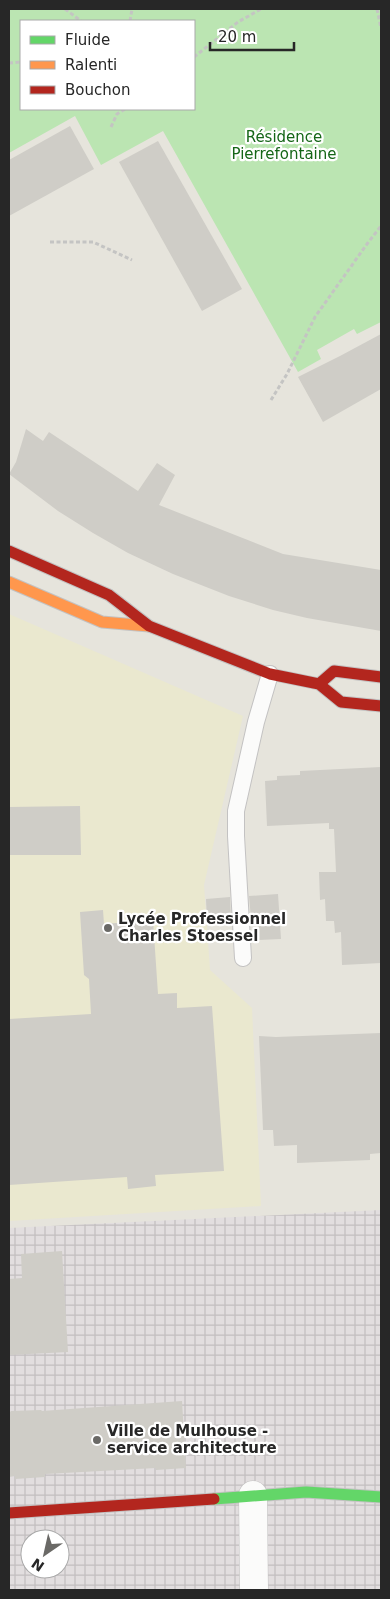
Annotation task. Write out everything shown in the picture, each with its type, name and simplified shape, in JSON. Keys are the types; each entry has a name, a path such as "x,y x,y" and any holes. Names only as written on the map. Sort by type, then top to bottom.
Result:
{"main road":[{"path":"9,551 109,595 149,626 270,674 319,684 341,702 381,706"},
{"path":"9,582 102,622 149,626"},
{"path":"319,684 334,671 381,677"},
{"path":"9,1514 306,1492 381,1497"}],"street":[{"path":"253,1495 254,1590"}],"lane":[{"path":"243,958 236,811 256,722 270,674"}],"path":[{"path":"65,9 80,20"},
{"path":"195,56 238,22 261,9"},
{"path":"377,9 381,28"},
{"path":"111,128 118,110"},
{"path":"117,114 123,110"},
{"path":"272,400 315,317 381,226"},
{"path":"50,242 93,242 132,260"}],"shaded area":[{"name":"Lycée Professionnel Charles Stoessel","path":"9,614 243,716 204,885 210,970 252,1008 261,1206 9,1221"},
{"path":"381,1210 381,1590 9,1590 9,1228"}],"green space":[{"name":"Résidence Pierrefontaine","path":"9,9 381,9 381,322 357,334 354,329 317,350 321,359 298,372 163,131 101,165 75,116 9,153"}],"building":[{"path":"70,126 94,169 9,216 9,160"},
{"path":"158,141 242,289 202,311 119,162"},
{"path":"381,334 381,389 323,422 298,377"},
{"path":"26,429 43,441 49,432 138,491 157,463 175,475 159,505 283,554 381,570 381,631 273,610 229,596 173,574 128,553 58,511 9,474 16,462"},
{"path":"381,767 381,963 342,965 341,932 335,933 334,921 326,921 325,899 320,900 319,872 336,872 334,829 329,829 329,823 267,826 265,781 277,780 277,776 300,775 300,771"},
{"path":"80,806 81,855 9,855 9,807"},
{"path":"278,894 281,939 259,940 258,918 251,919 249,896"},
{"path":"230,897 231,920 207,922 206,899"},
{"path":"103,910 104,924 153,920 158,994 177,993 177,1008 212,1006 224,1171 155,1175 156,1186 128,1189 127,1177 9,1185 9,1019 91,1014 89,979 84,975 80,912"},
{"path":"381,1033 381,1153 370,1154 370,1160 297,1163 297,1145 274,1146 273,1130 263,1130 259,1036"},
{"path":"62,1251 68,1352 9,1355 9,1279 22,1278 21,1254"},
{"name":"Ville de Mulhouse - service architecture","path":"182,1401 186,1468 45,1474 45,1477 15,1479 15,1476 9,1477 9,1413 11,1411 42,1411"}],"traffic: fast":[{"path":"214,1499 306,1492 381,1497"}],"traffic: slow":[{"path":"9,582 102,622 149,626"}],"traffic: jam":[{"path":"9,551 109,595 149,626 270,674 319,684 341,702 381,706"},
{"path":"319,684 334,671 381,677"},
{"path":"9,1513 214,1499"}],"place":[{"name":"Lycée Professionnel Charles Stoessel","path":"108,928"},
{"name":"Ville de Mulhouse - service architecture","path":"97,1440"}]}
